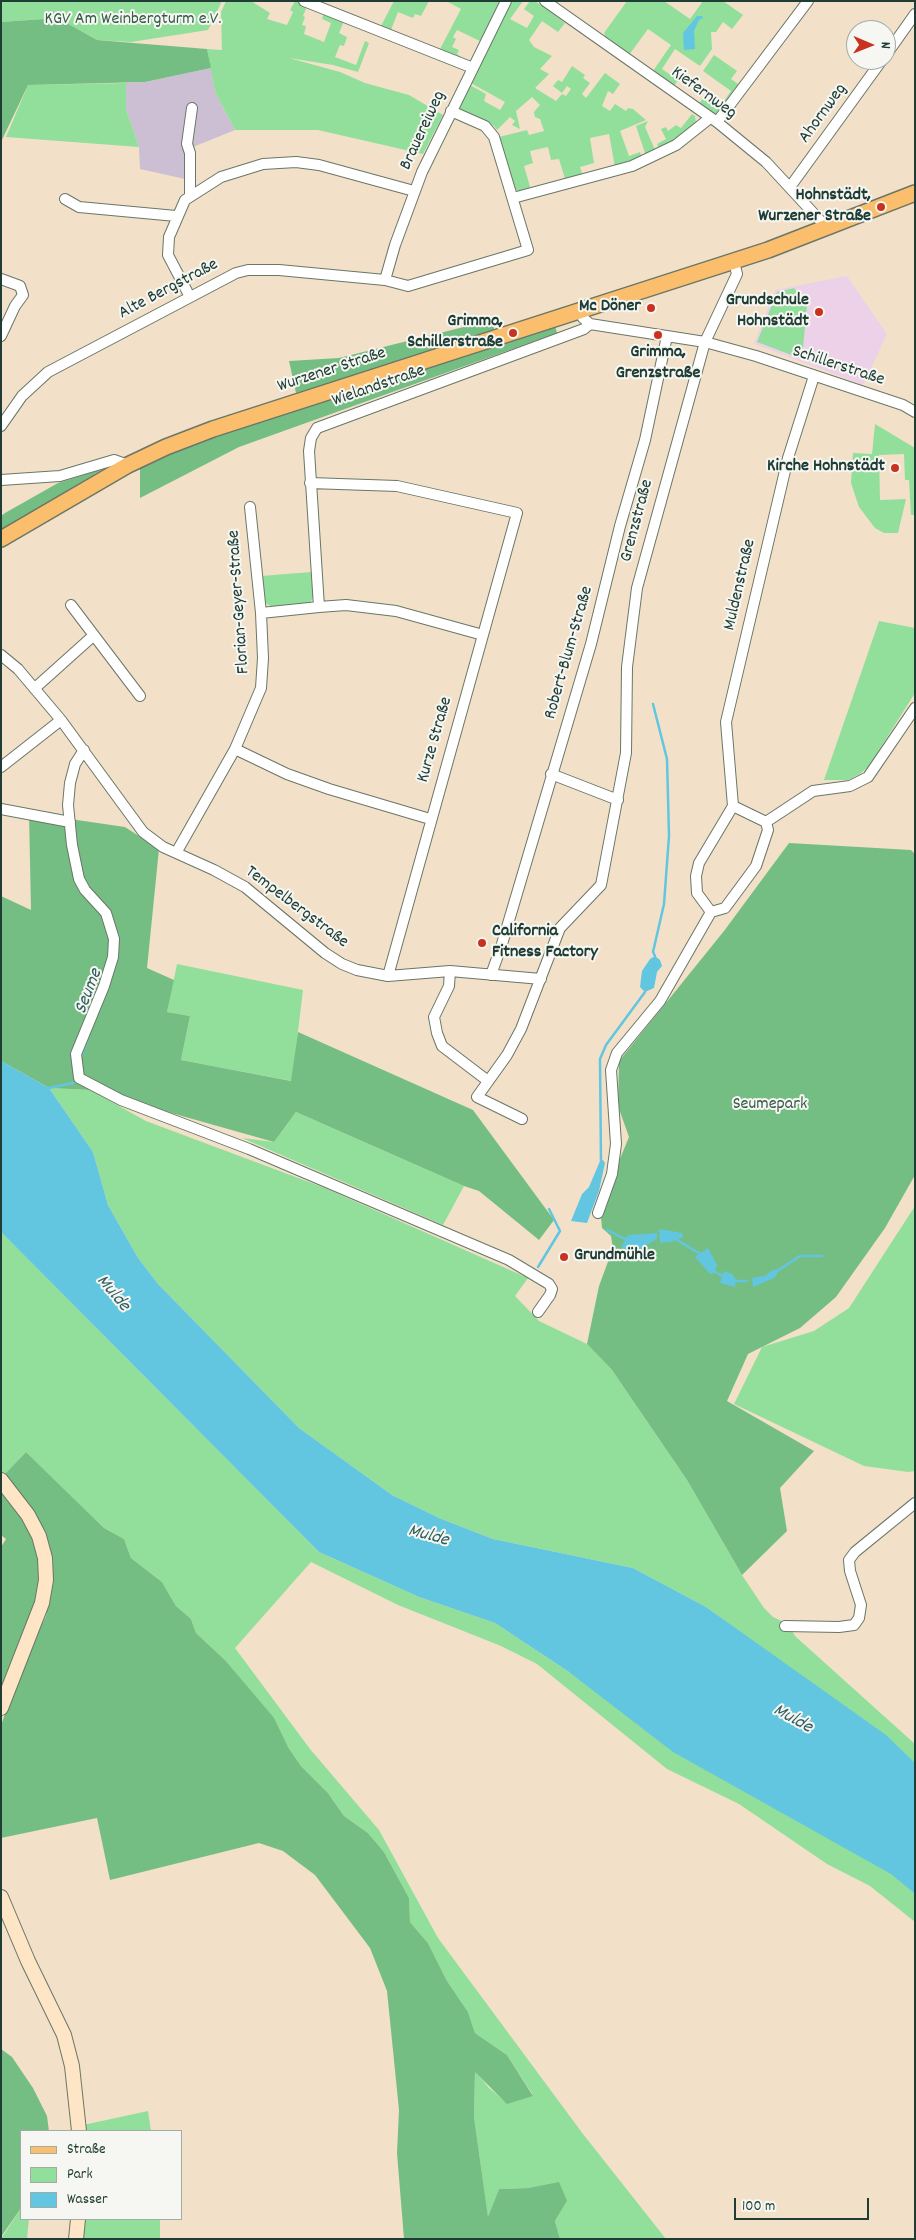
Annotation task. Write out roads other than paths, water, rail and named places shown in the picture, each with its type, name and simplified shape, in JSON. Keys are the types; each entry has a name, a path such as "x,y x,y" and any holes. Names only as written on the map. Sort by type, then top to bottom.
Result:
{"main road":[{"name":"Wurzener Straße","path":"1,539 128,465 166,447 212,429 734,262 828,229 915,194"},
{"path":"1,1480 28,1515 39,1536 46,1567 42,1603 4,1690 1,1708"},
{"path":"1,1897 28,1961 64,2035 72,2066 78,2130"},
{"path":"76,2239 78,2220"}],"street":[{"path":"304,1 473,68"},
{"name":"Brauereiweg","path":"385,280 414,191 451,111 506,1"},
{"name":"Kiefernweg","path":"545,1 713,120 766,162 828,229"},
{"path":"451,111 491,131 514,198 632,166 676,145 713,120 808,1"},
{"path":"896,41 915,14"},
{"name":"Ahornweg","path":"790,187 875,70"},
{"path":"190,196 190,153 188,144 192,108"},
{"path":"190,297 168,254 169,237 176,216 190,196 221,177 262,164 286,162 319,165 414,191"},
{"name":"Alte Bergstraße","path":"1,426 5,413 48,372 236,273 248,270 279,270 385,280 408,286 528,250 514,198"},
{"path":"65,199 79,207 176,216"},
{"name":"Grenzstraße","path":"522,1118 477,1097 507,1055 521,1029 560,928 601,885 618,800 628,735 628,667 637,588 705,342 717,313 735,282 737,274 734,262"},
{"path":"1,280 20,286 23,295 1,336"},
{"path":"580,311 583,318 590,324"},
{"name":"Schillerstraße","path":"590,324 705,342 904,405 915,412"},
{"name":"Wielandstraße","path":"319,607 310,484 311,438 317,428 584,329 590,324"},
{"name":"Robert-Blum-Straße","path":"491,975 502,944 610,575 620,526 645,440 667,336"},
{"name":"Muldenstraße","path":"733,806 726,722 788,458 814,376"},
{"path":"1,480 60,476 114,460 128,465"},
{"name":"Kurze Straße","path":"310,484 397,486 517,513 430,819 388,976"},
{"name":"Florian-Geyer-Straße","path":"176,853 235,749 253,710 262,679 261,613 250,507"},
{"path":"71,605 140,696"},
{"path":"261,613 346,605 396,611 483,635"},
{"path":"35,688 93,636"},
{"name":"Tempelbergstraße","path":"1,655 35,688 84,750 136,825 151,839 245,887 325,953 342,964 357,970 388,976 450,971 541,979"},
{"path":"766,822 813,792 850,786 868,777 915,708"},
{"path":"1,767 61,720"},
{"path":"235,749 287,774 329,789 430,819"},
{"path":"84,750 75,764 70,783 68,806 79,879 85,890 106,913 114,939 113,957 104,986 76,1054 79,1078 121,1100 285,1164 509,1260 549,1284 552,1290 538,1312"},
{"path":"551,774 618,800"},
{"path":"711,912 698,893 696,876 699,863 733,806 766,822"},
{"path":"1,809 70,822"},
{"path":"598,1213 612,1174 616,1144 611,1070 617,1053 660,1001 711,912 725,908 756,866 768,830 766,822"},
{"path":"450,971 449,986 434,1018 437,1033 442,1046 488,1081"},
{"path":"785,1626 839,1627 854,1625 859,1618 861,1605 850,1571 850,1560 855,1552 915,1503"}],"water":[{"path":"697,16 702,16 703,18 699,20 694,31 695,49 684,50 683,33"},
{"path":"655,956 660,960 662,966 657,972 654,988 645,992 640,987 642,971 650,959"},
{"name":"Mulde","path":"1,1061 49,1088 93,1152 108,1205 138,1258 158,1284 299,1428 392,1495 439,1518 493,1539 633,1568 706,1607 886,1735 915,1763 915,1894 891,1874 673,1752 569,1672 495,1623 419,1597 319,1552 1,1232"},
{"path":"603,1160 605,1163 599,1191 587,1223 571,1221 582,1194 589,1187 600,1161"},
{"path":"659,1229 682,1233 683,1237 671,1242 660,1243"},
{"path":"657,1233 657,1239 634,1252 621,1247 628,1235"},
{"path":"708,1248 717,1265 714,1273 710,1274 695,1257"},
{"path":"774,1269 778,1273 774,1278 753,1287 752,1278 765,1276"},
{"path":"724,1271 732,1274 736,1280 735,1287 720,1283"}],"waterway":[{"path":"653,704 667,759 669,836 664,904 653,952 655,956"},
{"name":"Seume","path":"117,959 119,935"},
{"path":"601,1161 600,1059 606,1045 645,992"},
{"name":"Seume","path":"81,1057 90,1032"},
{"name":"Seume","path":"49,1088 73,1083"},
{"path":"538,1267 560,1231 549,1209"},
{"path":"607,1230 627,1240"},
{"path":"677,1240 702,1255"},
{"path":"774,1273 800,1256 822,1256"},
{"path":"714,1271 724,1277"},
{"path":"734,1281 747,1281"}],"place":[{"name":"Hohnstädt, Wurzener Straße","path":"881,207"},
{"name":"Mc Döner","path":"651,308"},
{"name":"Grundschule Hohnstädt","path":"819,312"},
{"name":"Grimma, Schillerstraße","path":"513,333"},
{"name":"Grimma, Grenzstraße","path":"658,335"},
{"name":"Kirche Hohnstädt","path":"895,468"},
{"name":"California Fitness Factory","path":"482,943"},
{"name":"Grundmühle","path":"564,1257"}],"park label":[{"name":"KGV Am Weinbergturm e.V.","path":"133,21"},
{"name":"Seumepark","path":"770,1106"}]}
